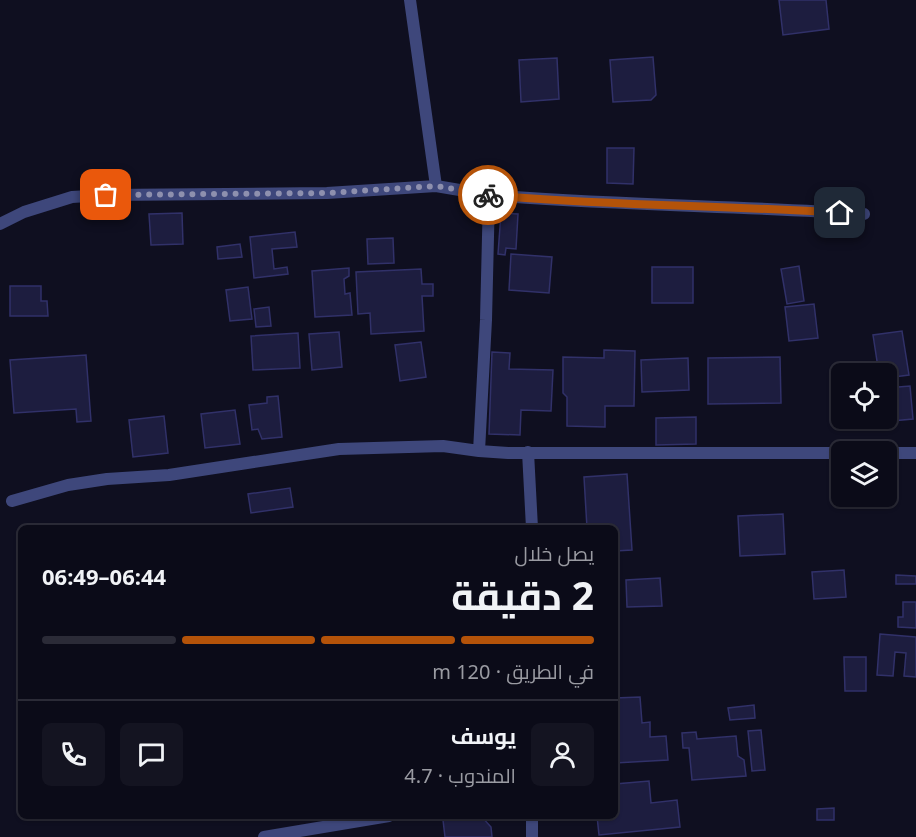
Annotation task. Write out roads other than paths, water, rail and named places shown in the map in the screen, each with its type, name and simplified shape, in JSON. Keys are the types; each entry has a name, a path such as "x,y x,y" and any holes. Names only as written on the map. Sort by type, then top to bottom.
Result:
{"street":[{"path":"410,0 436,186"},
{"path":"0,224 24,212 72,197 327,193 436,186 489,195 864,214"},
{"path":"479,451 486,320 489,195"},
{"path":"12,501 68,485 97,480 169,475 339,449 443,446 479,451 528,452 831,453"},
{"path":"528,452 532,525"},
{"path":"897,453 916,453"},
{"path":"264,837 371,819"},
{"path":"532,819 532,837"}]}
